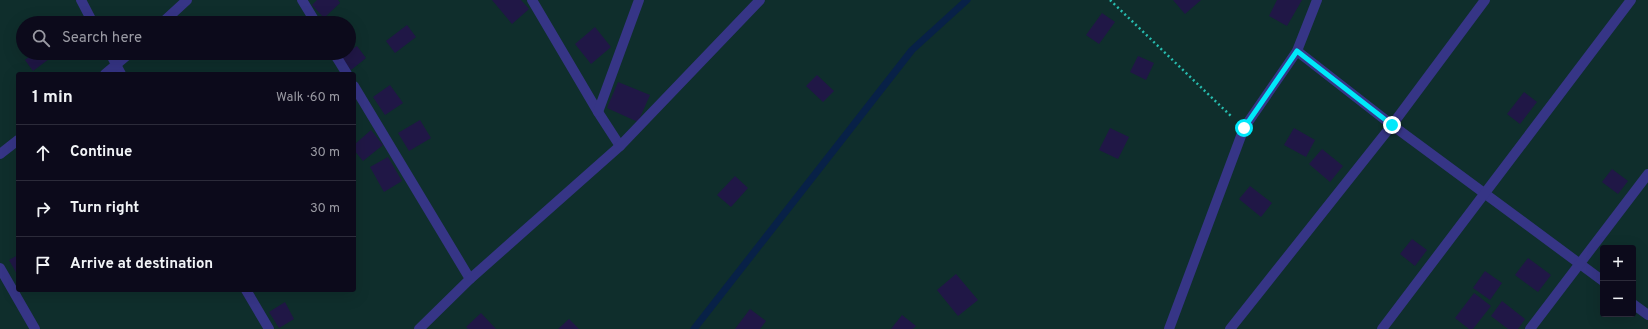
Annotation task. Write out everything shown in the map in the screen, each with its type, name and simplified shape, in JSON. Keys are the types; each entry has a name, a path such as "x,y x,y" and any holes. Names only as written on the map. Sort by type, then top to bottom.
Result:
{"street":[{"path":"81,0 89,16"},
{"path":"170,16 187,0"},
{"path":"302,0 312,16"},
{"path":"532,0 598,112 620,146"},
{"path":"598,112 639,0"},
{"path":"419,329 470,279 620,146 760,0"},
{"path":"1169,329 1244,128 1297,51 1317,0"},
{"path":"1230,329 1392,125 1485,0"},
{"path":"1382,329 1631,0"},
{"path":"1297,51 1392,125 1600,279"},
{"path":"114,60 119,70 125,60"},
{"path":"338,60 345,72"},
{"path":"356,89 470,279"},
{"path":"0,154 16,142"},
{"path":"1530,329 1648,174"},
{"path":"0,268 35,329"},
{"path":"247,292 269,329"},
{"path":"1636,306 1648,315"}],"path":[{"path":"1110,0 1244,128"}],"green space":[{"path":"0,0 1648,0 1648,329 0,329"}],"building":[{"path":"317,0 338,0 340,3 326,16 322,16 312,5"},
{"path":"492,0 521,0 529,9 512,24"},
{"path":"1173,0 1201,0 1185,14"},
{"path":"1277,0 1302,0 1287,26 1269,16"},
{"path":"1102,13 1115,22 1099,44 1086,35"},
{"path":"407,25 416,37 395,53 386,41"},
{"path":"595,27 611,47 591,64 575,44"},
{"path":"356,47 366,58 351,70 343,60 356,60"},
{"path":"1138,56 1154,63 1146,80 1130,72"},
{"path":"25,60 48,60 33,71"},
{"path":"817,75 834,91 823,102 806,86"},
{"path":"618,82 650,95 638,122 607,108"},
{"path":"390,85 403,103 385,115 373,97"},
{"path":"1524,92 1537,102 1520,124 1507,114"},
{"path":"420,120 431,138 409,151 398,133"},
{"path":"1110,128 1129,137 1118,159 1099,150"},
{"path":"1294,128 1315,140 1306,157 1284,145"},
{"path":"371,130 383,145 363,161 356,152 356,143"},
{"path":"1322,149 1343,166 1330,182 1309,164"},
{"path":"388,157 402,181 384,192 370,167"},
{"path":"1612,169 1628,181 1618,194 1602,182"},
{"path":"735,176 748,188 731,207 717,195"},
{"path":"1250,186 1272,203 1261,217 1239,199"},
{"path":"1412,239 1427,250 1415,266 1400,254"},
{"path":"16,256 16,272 9,260"},
{"path":"1528,258 1551,275 1538,292 1515,275"},
{"path":"1485,271 1502,283 1490,300 1473,288"},
{"path":"956,274 978,300 958,316 937,290"},
{"path":"1474,293 1491,306 1473,329 1469,329 1455,318"},
{"path":"1502,301 1525,319 1518,329 1508,329 1491,316"},
{"path":"285,302 294,319 279,328 269,312"},
{"path":"750,309 766,321 760,329 735,329"},
{"path":"481,313 496,329 468,329 466,327"},
{"path":"902,315 916,326 913,329 891,329"},
{"path":"569,319 579,329 558,329"}],"waterway":[{"path":"694,329 912,50 967,0"}],"route":[{"path":"1244,128 1297,51 1392,125"}]}
